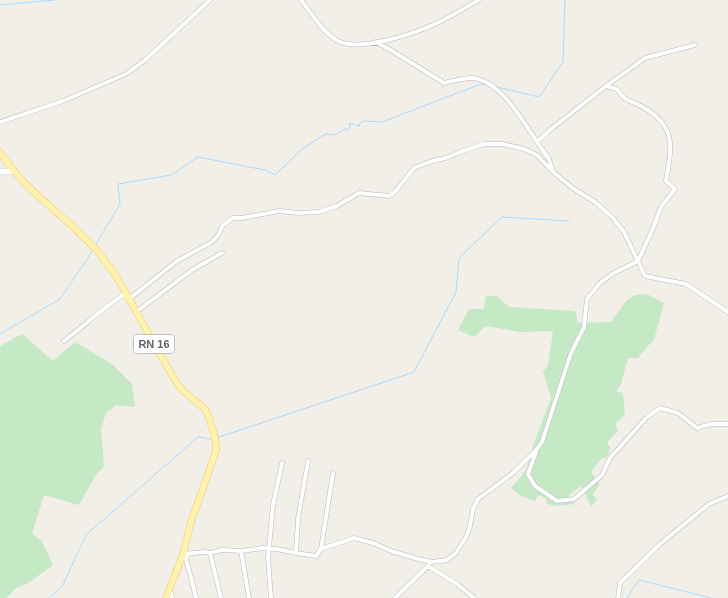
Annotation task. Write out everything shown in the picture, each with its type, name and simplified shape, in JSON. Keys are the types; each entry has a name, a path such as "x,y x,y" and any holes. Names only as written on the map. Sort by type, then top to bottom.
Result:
{"main road":[{"name":"RN 16","path":"0,152 13,171 35,194 73,226 95,249 128,296 182,390 205,409 208,415 214,434 216,451 192,522 185,554 169,588 166,598"},
{"path":"0,172 13,171"}],"street":[{"path":"0,122 63,101 126,74 145,60 210,0"},
{"path":"301,0 328,33 339,41 352,44 386,40 434,24 479,0"},
{"path":"376,42 444,83 472,78 484,82 508,98 548,159 553,172"},
{"path":"537,142 551,129 606,86 645,58 695,45"},
{"path":"196,598 185,554 204,552 210,553 222,550 241,551 270,548 296,554 316,556 322,549 354,538 373,543 398,553 432,562 447,560 456,553 466,537 470,526 472,509 478,499 513,473 542,442 571,353 584,327 587,299 599,284 612,274 638,261 661,207 675,189 666,181 671,140 664,123 654,114 623,98 617,89 606,86"},
{"path":"64,341 109,304 128,296 177,260 212,242 223,225 233,218 242,218 280,211 298,213 319,212 337,206 359,193 389,196 395,192 414,168 484,144 503,144 524,149 537,156 553,172 574,189 595,202 613,218 624,232 646,276 686,284 728,312"},
{"path":"136,312 192,270 222,252"},
{"path":"536,450 528,474 535,486 556,501 574,499 602,475 610,458 648,417 660,408 678,413 697,428 711,424 728,424"},
{"path":"296,554 298,518 308,461"},
{"path":"271,598 268,558 273,505 282,462"},
{"path":"322,549 333,473"},
{"path":"618,598 620,583 660,544 709,504 728,496"},
{"path":"241,551 249,598"},
{"path":"210,553 221,598"},
{"path":"394,598 432,562"},
{"path":"428,566 457,584 474,598"},
{"path":"169,588 172,598"}],"green space":[{"path":"647,294 664,303 654,339 638,358 628,358 621,384 616,391 623,393 625,415 615,424 618,430 607,443 610,447 608,456 600,460 591,472 600,484 593,494 597,500 591,506 581,486 569,495 574,504 557,506 547,504 547,499 539,495 535,501 519,495 511,488 526,470 535,440 551,398 543,371 548,366 553,331 521,332 486,326 474,337 458,330 469,309 484,309 486,296 497,296 509,307 575,311 578,323 611,322 627,300 635,295"},
{"path":"22,334 53,361 75,342 112,364 132,384 135,407 116,405 106,413 101,429 104,467 97,473 79,505 44,495 32,534 41,540 53,565 28,583 16,588 6,598 0,598 0,346"}],"waterway":[{"path":"0,5 55,0"},
{"path":"497,87 539,97 563,62 565,0"},
{"path":"95,246 120,204 118,184 171,175 198,157 265,170 275,175 302,149 326,134 334,135 345,129 347,130 350,128 349,123 359,126 360,123 364,121 382,122 481,84 486,85"},
{"path":"216,438 414,372 456,292 459,258 502,217 569,221"},
{"path":"0,334 60,299 93,250"},
{"path":"49,598 62,587 86,535 198,437 211,439"},
{"path":"627,598 639,580 711,598"}]}
